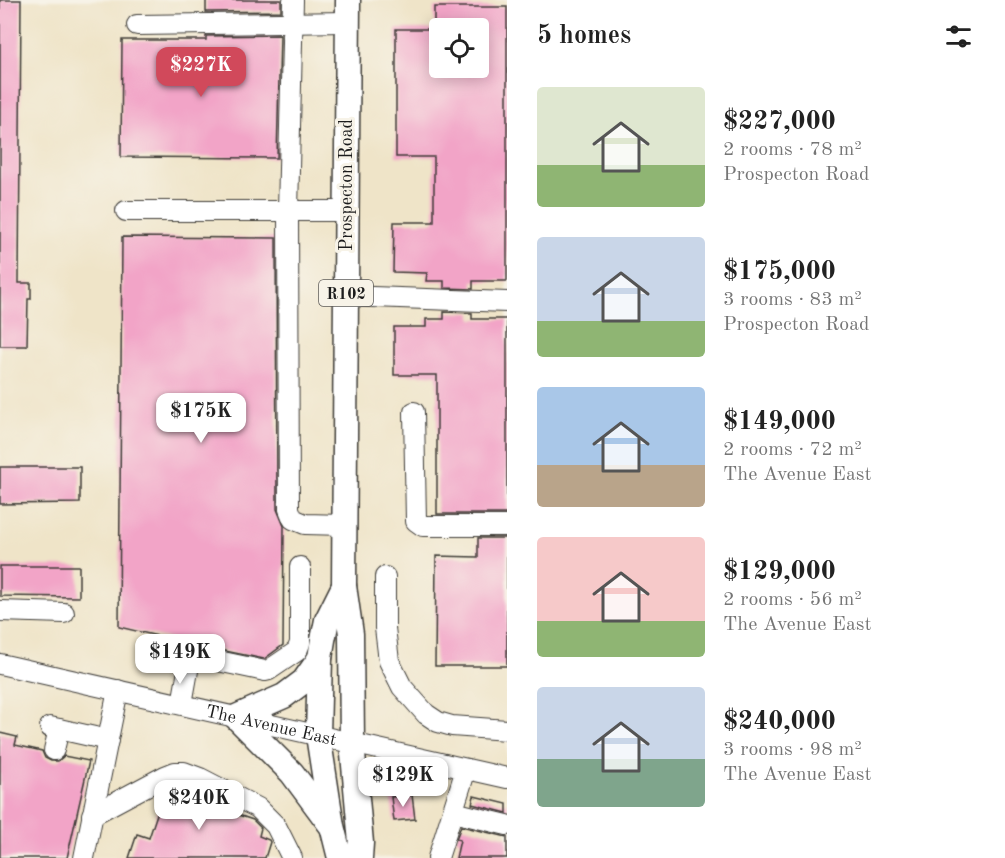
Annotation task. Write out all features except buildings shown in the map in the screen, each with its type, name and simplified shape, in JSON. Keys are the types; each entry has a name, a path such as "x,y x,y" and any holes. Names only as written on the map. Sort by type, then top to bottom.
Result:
{"main road":[{"name":"Prospecton Road","path":"344,586 347,11"},
{"name":"R102","path":"340,858 332,826 318,735 320,658 327,620 344,586"},
{"name":"R102","path":"344,586 351,634 352,743 361,843 360,858"},
{"path":"320,658 304,681 284,696 236,717 292,773 332,826"}],"street":[{"path":"293,0 288,211 289,508 292,519 305,525 344,525"},
{"path":"137,25 293,23 347,11"},
{"path":"126,211 346,211"},
{"path":"346,296 507,302"},
{"path":"414,412 416,521 423,526 507,526"},
{"path":"182,704 189,664 195,657 265,671 297,651 300,643 300,567"},
{"path":"385,578 385,628 389,661 402,687 426,714 438,722 452,726 507,730"},
{"path":"0,611 64,613"},
{"name":"The Avenue East","path":"0,664 507,778"},
{"path":"84,858 117,690"},
{"path":"54,750 55,728 108,740"},
{"path":"438,858 466,769"},
{"path":"92,815 165,776 175,772 184,772 258,808 276,826 292,858"},
{"path":"453,812 507,825"}]}
